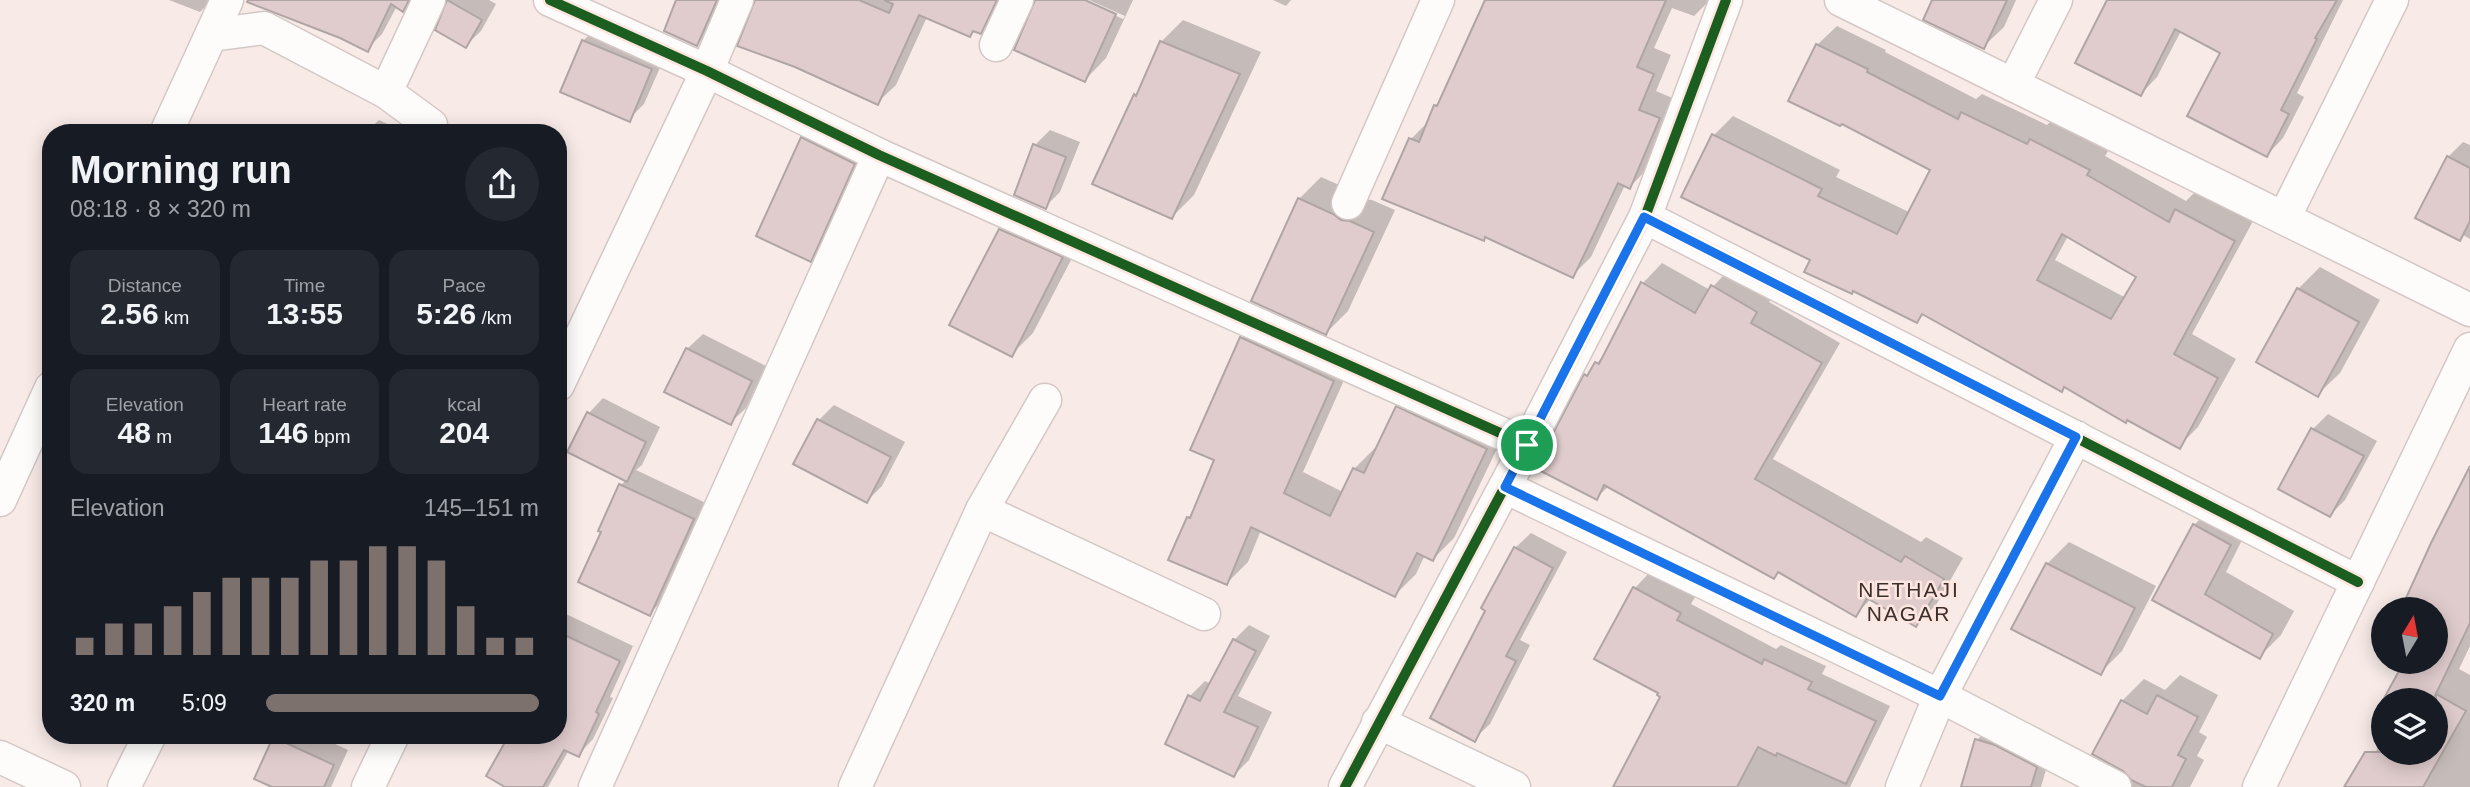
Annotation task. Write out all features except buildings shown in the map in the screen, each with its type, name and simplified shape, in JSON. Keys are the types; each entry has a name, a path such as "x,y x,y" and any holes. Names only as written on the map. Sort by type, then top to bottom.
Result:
{"street":[{"path":"170,124 227,0"},
{"path":"386,92 429,0"},
{"path":"550,0 706,71 879,155 1527,445"},
{"path":"567,365 737,0"},
{"path":"996,45 1017,0"},
{"path":"1348,203 1438,0"},
{"path":"1345,787 1505,487 1644,217 1726,0"},
{"path":"1841,0 2470,310"},
{"path":"2013,85 2056,0"},
{"path":"2284,218 2392,0"},
{"path":"211,35 264,28 386,92 430,124"},
{"path":"595,787 879,155"},
{"path":"1644,217 2358,582"},
{"path":"2259,787 2470,348"},
{"path":"855,787 982,510 1045,400"},
{"path":"0,500 42,408"},
{"path":"1902,787 1940,696 2076,437"},
{"path":"1505,487 1940,696 2115,787"},
{"path":"982,510 1204,614"},
{"path":"1378,722 1514,787"},
{"path":"124,787 146,744"},
{"path":"368,787 389,744"},
{"path":"0,757 64,787"}],"cycle path":[{"path":"550,0 707,71 879,155 1527,445"},
{"path":"1345,787 1645,217 1726,0"},
{"path":"1645,217 2358,582"}],"district":[{"name":"NETHAJI NAGAR","path":"1909,602"}],"route":[{"path":"1644,217 2076,437 1940,696 1505,487 1527,445 1644,217"}]}
